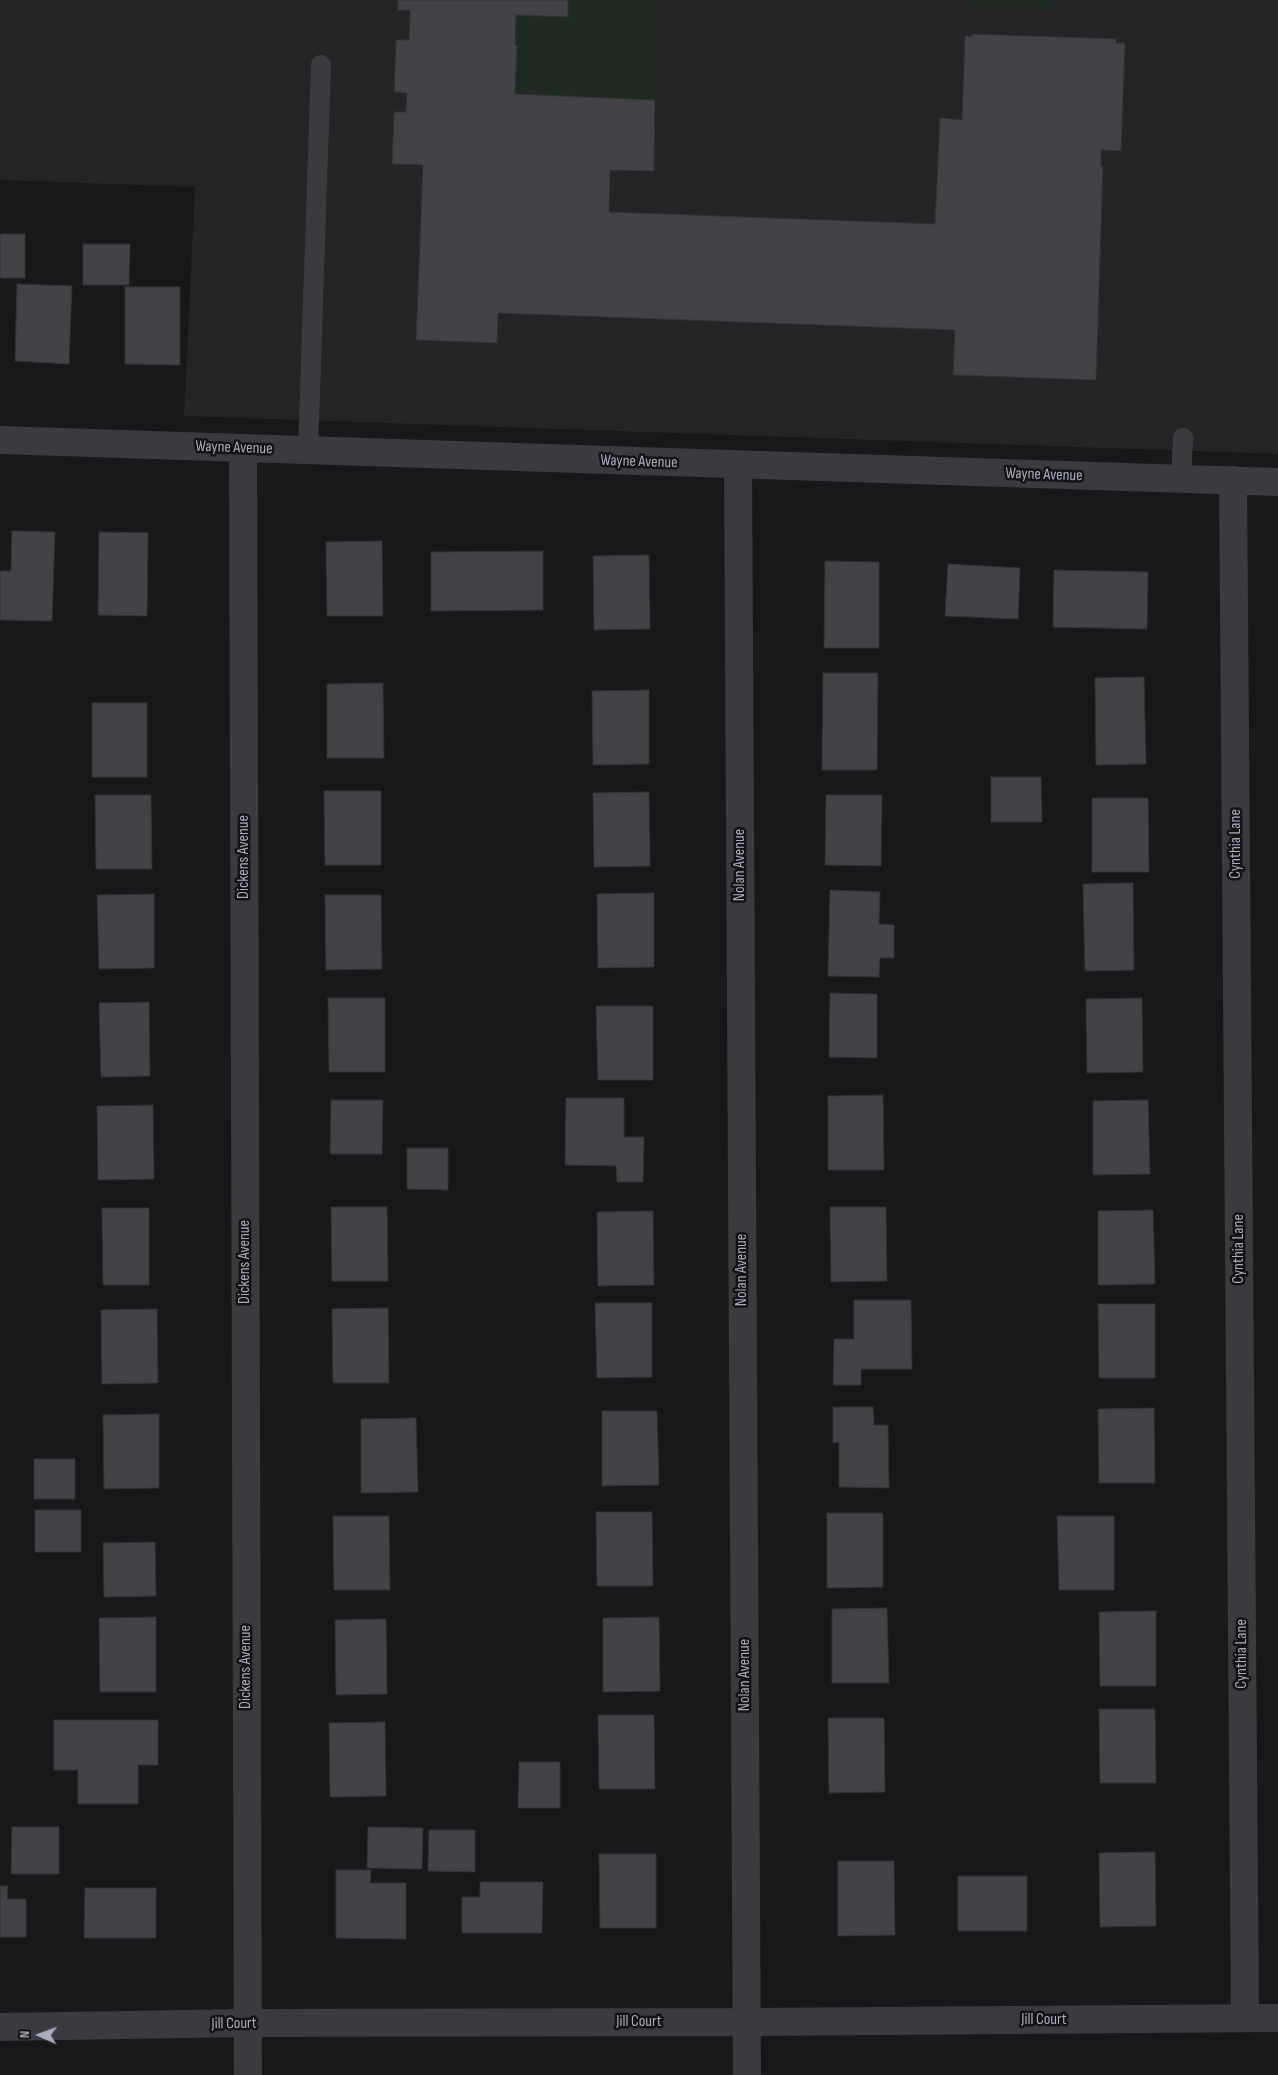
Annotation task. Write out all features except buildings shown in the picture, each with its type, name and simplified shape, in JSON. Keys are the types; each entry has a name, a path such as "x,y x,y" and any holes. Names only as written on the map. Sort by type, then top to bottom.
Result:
{"street":[{"name":"Wayne Avenue","path":"0,440 1278,482"},
{"name":"Dickens Avenue","path":"243,448 248,2075"},
{"name":"Nolan Avenue","path":"738,465 747,2075"},
{"name":"Cynthia Lane","path":"1233,480 1245,2018"},
{"name":"Jill Court","path":"0,2027 247,2023 1278,2018"}],"lane":[{"path":"308,451 321,66"},
{"path":"1181,479 1183,438"}],"shaded area":[{"path":"0,0 1278,0 1278,454 184,416 195,187 0,180"},
{"path":"568,0 657,0 655,100 515,94 516,15 567,17"},
{"path":"966,0 1052,0 1052,10 966,8"}]}
